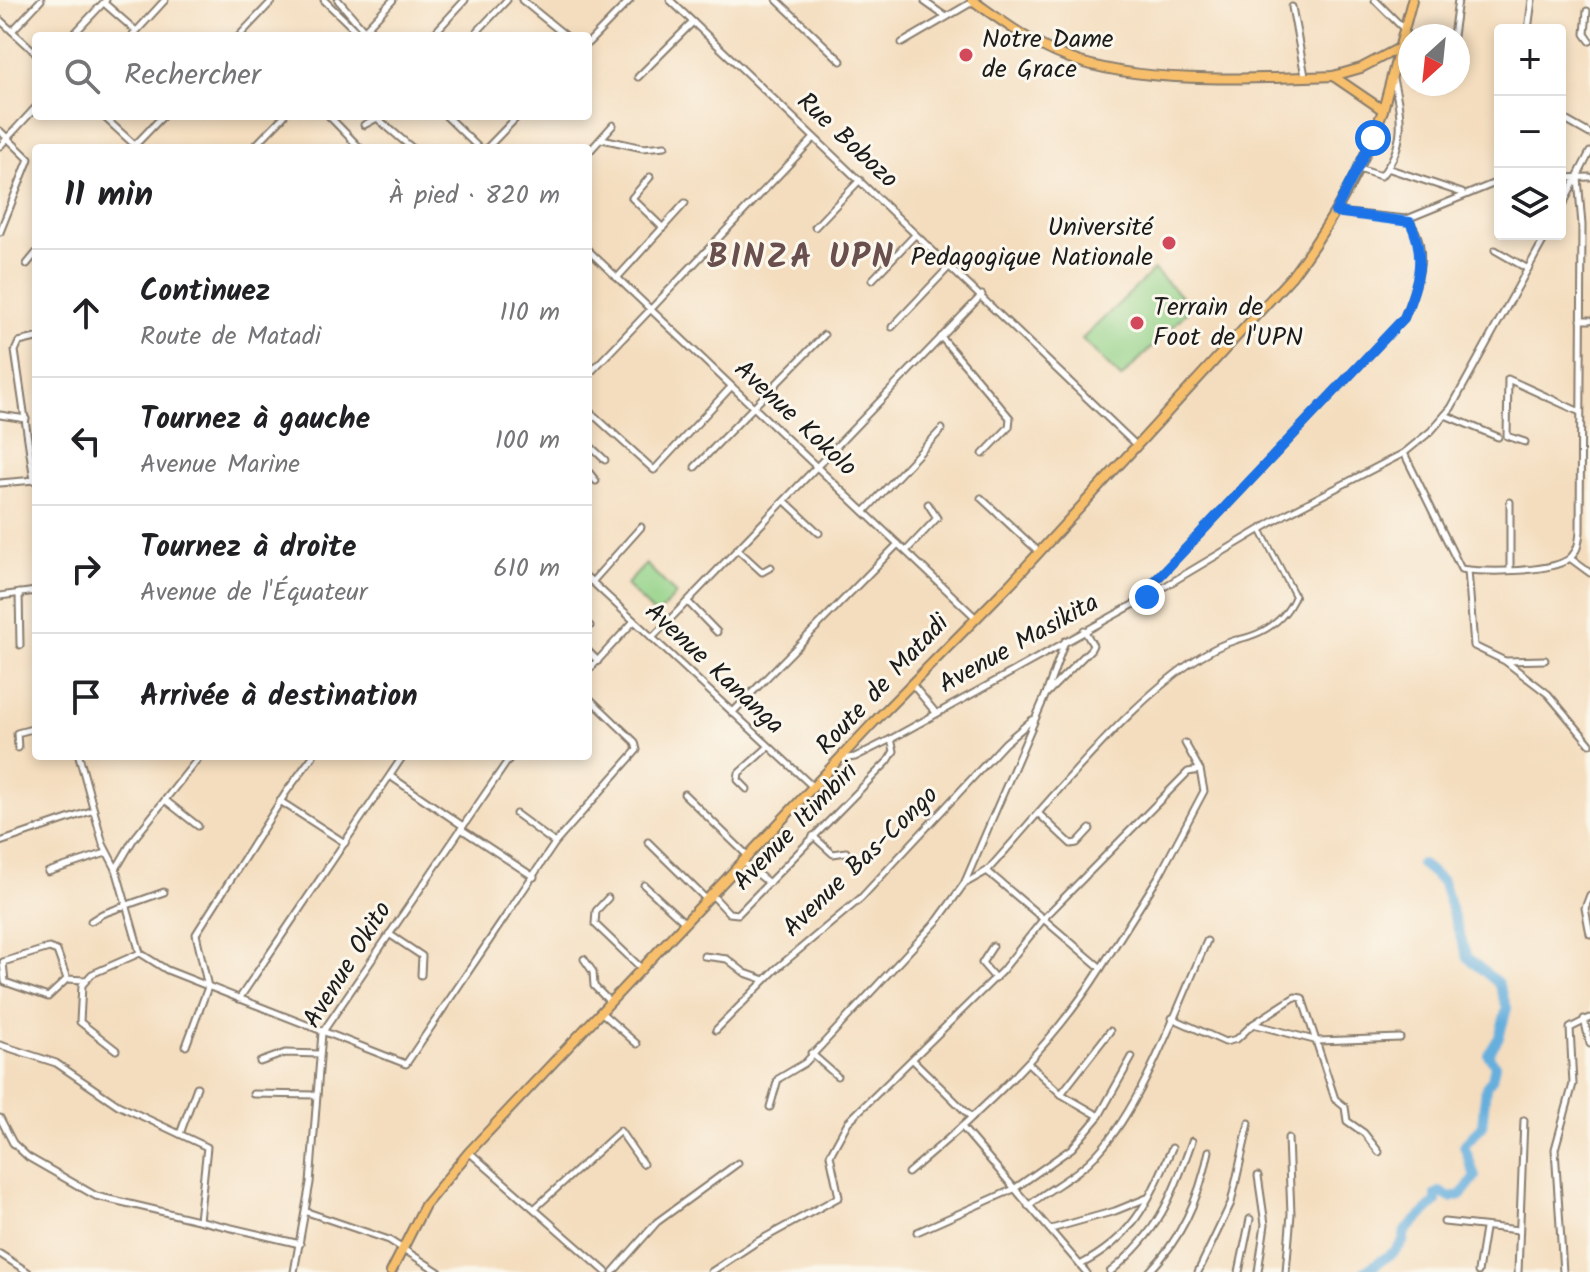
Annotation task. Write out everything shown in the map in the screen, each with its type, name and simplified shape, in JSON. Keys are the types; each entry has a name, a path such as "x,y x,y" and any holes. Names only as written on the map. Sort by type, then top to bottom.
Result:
{"main road":[{"path":"973,0 1049,50 1114,70 1333,76 1361,68 1398,49"},
{"path":"1407,24 1412,0"},
{"path":"1393,79 1398,59"},
{"path":"1333,76 1383,110"},
{"name":"Route de Matadi","path":"391,1272 432,1195 469,1152 1038,551 1284,285 1326,231 1359,169 1393,79"}],"street":[{"path":"12,31 41,0"},
{"path":"136,32 165,0"},
{"path":"243,32 273,0"},
{"path":"324,0 356,32"},
{"path":"338,0 367,32"},
{"path":"363,32 393,0"},
{"path":"436,32 465,0"},
{"path":"477,32 507,0"},
{"path":"522,0 561,32"},
{"path":"592,39 630,0"},
{"name":"Rue Bobozo","path":"670,0 1135,444"},
{"path":"777,0 841,61"},
{"path":"902,43 973,0"},
{"path":"1375,0 1398,24"},
{"path":"1455,24 1458,0"},
{"path":"1529,24 1532,0"},
{"path":"76,32 105,1 132,32"},
{"path":"925,2 946,17"},
{"path":"1292,7 1305,77"},
{"path":"1587,11 1585,34 1590,41"},
{"path":"0,20 32,49"},
{"path":"638,77 693,22"},
{"path":"1359,169 1381,176 1387,168 1403,125 1393,79"},
{"path":"0,146 32,111"},
{"path":"107,120 134,144"},
{"path":"138,144 159,120"},
{"path":"258,144 280,120"},
{"path":"333,120 356,144"},
{"path":"364,125 371,120"},
{"path":"379,120 407,144"},
{"path":"450,120 475,144"},
{"path":"491,144 514,120"},
{"path":"1566,120 1590,134"},
{"path":"592,149 613,125"},
{"path":"0,131 24,152 28,163 0,232"},
{"path":"592,371 814,138"},
{"path":"602,139 643,148 665,146"},
{"path":"1566,199 1590,152"},
{"path":"1387,168 1462,193"},
{"path":"650,177 632,198 663,228"},
{"path":"1566,178 1590,177"},
{"path":"1571,559 1580,532 1582,225 1578,178"},
{"path":"815,227 860,180"},
{"path":"1335,212 1407,219 1462,193 1494,183"},
{"path":"617,278 685,203"},
{"path":"1147,597 1156,580 1360,369 1404,318 1421,266 1419,242 1407,219"},
{"path":"872,280 915,235"},
{"name":"Avenue Masikita","path":"840,759 855,757 891,739 1147,597 1286,514 1404,453 1445,415 1544,240"},
{"path":"1495,250 1528,269"},
{"name":"Avenue Kokolo","path":"592,254 975,617"},
{"path":"27,264 32,258"},
{"path":"892,327 950,266"},
{"path":"652,638 982,295"},
{"path":"1581,320 1590,320"},
{"path":"695,467 824,335"},
{"path":"941,337 1010,418 1009,427 983,454"},
{"path":"32,339 19,342 15,351 32,460"},
{"path":"1525,442 1509,438 1507,433 1508,379 1580,412"},
{"path":"592,414 654,470 731,387"},
{"path":"0,415 26,419"},
{"path":"1445,415 1498,437"},
{"path":"865,511 942,429"},
{"path":"592,448 605,460"},
{"path":"1404,453 1458,567 1468,570 1547,568 1571,559"},
{"path":"592,476 596,481"},
{"path":"0,483 32,480"},
{"path":"981,498 1038,551"},
{"path":"785,500 819,533"},
{"path":"1510,502 1510,569"},
{"path":"906,551 937,518 928,504"},
{"path":"592,578 641,527"},
{"path":"964,884 987,871 1152,693 1208,651 1266,630 1283,614 1295,596 1261,531"},
{"path":"732,713 898,544"},
{"path":"737,549 762,572 771,567"},
{"path":"1571,559 1590,573"},
{"path":"1468,570 1474,646 1505,661 1548,694 1590,744"},
{"name":"Avenue Kananga","path":"592,582 814,788"},
{"path":"0,596 32,591"},
{"path":"19,593 20,645"},
{"path":"689,603 717,632"},
{"path":"592,667 634,621"},
{"path":"770,1107 778,1079 799,1067 938,920 964,884 1032,720 1046,694 1093,645 1084,630"},
{"path":"1046,694 1045,688 1065,640"},
{"path":"592,655 598,661"},
{"path":"1505,661 1545,660"},
{"path":"912,684 936,713"},
{"path":"80,760 106,853 116,869 140,953 154,964 208,987 406,1064 555,843 637,750 635,742 592,701"},
{"name":"Avenue Bas-Congo","path":"716,1030 765,980 861,898 1005,743 1032,720"},
{"path":"18,748 17,733 32,729"},
{"name":"Avenue Itimbiri","path":"711,898 729,913 738,914 888,761 894,751 891,739"},
{"path":"908,1173 962,1127 1028,1063 1076,1009 1159,876 1201,797 1204,782 1185,743"},
{"path":"747,789 738,780 739,773 768,746"},
{"path":"116,869 133,840 197,760"},
{"path":"186,1046 208,987 196,934 280,801 310,760"},
{"path":"239,999 400,760"},
{"name":"Avenue Okito","path":"294,1272 307,1212 322,1033 508,760"},
{"path":"711,1272 755,1243 839,1197 830,1160 831,1147 848,1122 914,1061 995,978 1044,919 1160,798 1188,772 1200,770"},
{"path":"390,776 534,877"},
{"path":"684,794 769,883"},
{"path":"165,800 198,826"},
{"path":"280,801 345,843"},
{"path":"0,842 94,810"},
{"path":"516,814 555,843"},
{"path":"1039,814 1071,844 1077,843 1090,829"},
{"path":"813,836 833,854 846,852"},
{"path":"648,842 711,898"},
{"path":"48,872 106,853"},
{"path":"987,871 1101,968"},
{"path":"644,885 685,923"},
{"path":"91,921 124,905 164,892"},
{"path":"1590,895 1585,908 1590,934"},
{"path":"608,898 596,911 595,924 643,970"},
{"path":"389,934 422,956 421,975"},
{"path":"1028,1206 1074,1176 1100,1151 1130,1103 1207,941"},
{"path":"993,946 982,963 995,978"},
{"path":"67,979 55,949 3,962 1,969 5,982 10,985 48,997 67,979 84,980 140,953"},
{"path":"704,956 727,959 745,973 765,980"},
{"path":"584,959 593,972 594,986 612,1003"},
{"path":"84,980 80,1022 116,1050"},
{"path":"1172,1018 1225,1042 1237,1039 1253,1024 1300,997 1318,1041 1335,1099 1345,1107 1347,1121 1364,1133 1379,1152"},
{"path":"602,1013 637,1044"},
{"path":"1563,1272 1555,1149 1573,1084 1570,1028 1587,1019 1590,1044"},
{"path":"1253,1024 1318,1041 1400,1038"},
{"path":"1061,1094 1110,1031"},
{"path":"0,1046 56,1063 118,1105 203,1144 209,1153 199,1220"},
{"path":"260,1062 285,1053 320,1054"},
{"path":"811,1053 837,1076"},
{"path":"917,1232 1014,1189 1072,1148 1099,1116 1132,1057"},
{"path":"914,1061 971,1117"},
{"path":"1028,1063 1061,1094 1099,1116"},
{"path":"180,1134 197,1087"},
{"path":"253,1094 317,1095"},
{"path":"0,1118 13,1143 28,1157 96,1196 125,1206 300,1244"},
{"path":"1518,1272 1524,1120"},
{"path":"1198,1272 1231,1203 1249,1123"},
{"path":"962,1127 1086,1272"},
{"path":"535,1208 620,1131 643,1164"},
{"path":"1286,1272 1291,1214 1288,1138"},
{"path":"1110,1272 1135,1252 1150,1234 1176,1187 1192,1141"},
{"path":"1080,1265 1119,1241 1150,1197 1172,1148"},
{"path":"1149,1272 1169,1249 1190,1213 1209,1151"},
{"path":"469,1152 606,1272"},
{"path":"613,1272 657,1222 738,1163"},
{"path":"1258,1176 1265,1224 1258,1272"},
{"path":"1050,1229 1115,1211 1150,1197"},
{"path":"307,1212 402,1247 439,1272"},
{"path":"1239,1272 1250,1219"},
{"path":"1444,1222 1485,1229 1519,1230"},
{"path":"1478,1272 1485,1229"},
{"path":"0,1254 28,1272"}],"green space":[{"name":"Terrain de Foot de l'UPN","path":"1154,270 1192,307 1121,378 1082,339"},
{"path":"646,564 676,594 657,616 626,585"}],"waterway":[{"path":"1364,1272 1394,1252 1403,1242 1405,1231 1436,1202 1436,1194 1440,1192 1450,1198 1461,1195 1475,1177 1464,1145 1482,1126 1486,1087 1492,1079 1495,1065 1488,1055 1499,1037 1507,1008 1498,983 1467,957 1442,881 1421,864"}],"place":[{"name":"Notre Dame de Grace","path":"966,55"},
{"name":"Université Pedagogique Nationale","path":"1169,243"},
{"name":"Terrain de Foot de l'UPN","path":"1137,323"}],"district":[{"name":"BINZA UPN","path":"801,258"}],"route":[{"path":"1147,597 1156,580 1391,336 1404,318 1421,266 1419,242 1410,222 1407,219 1335,212 1373,138"}]}
